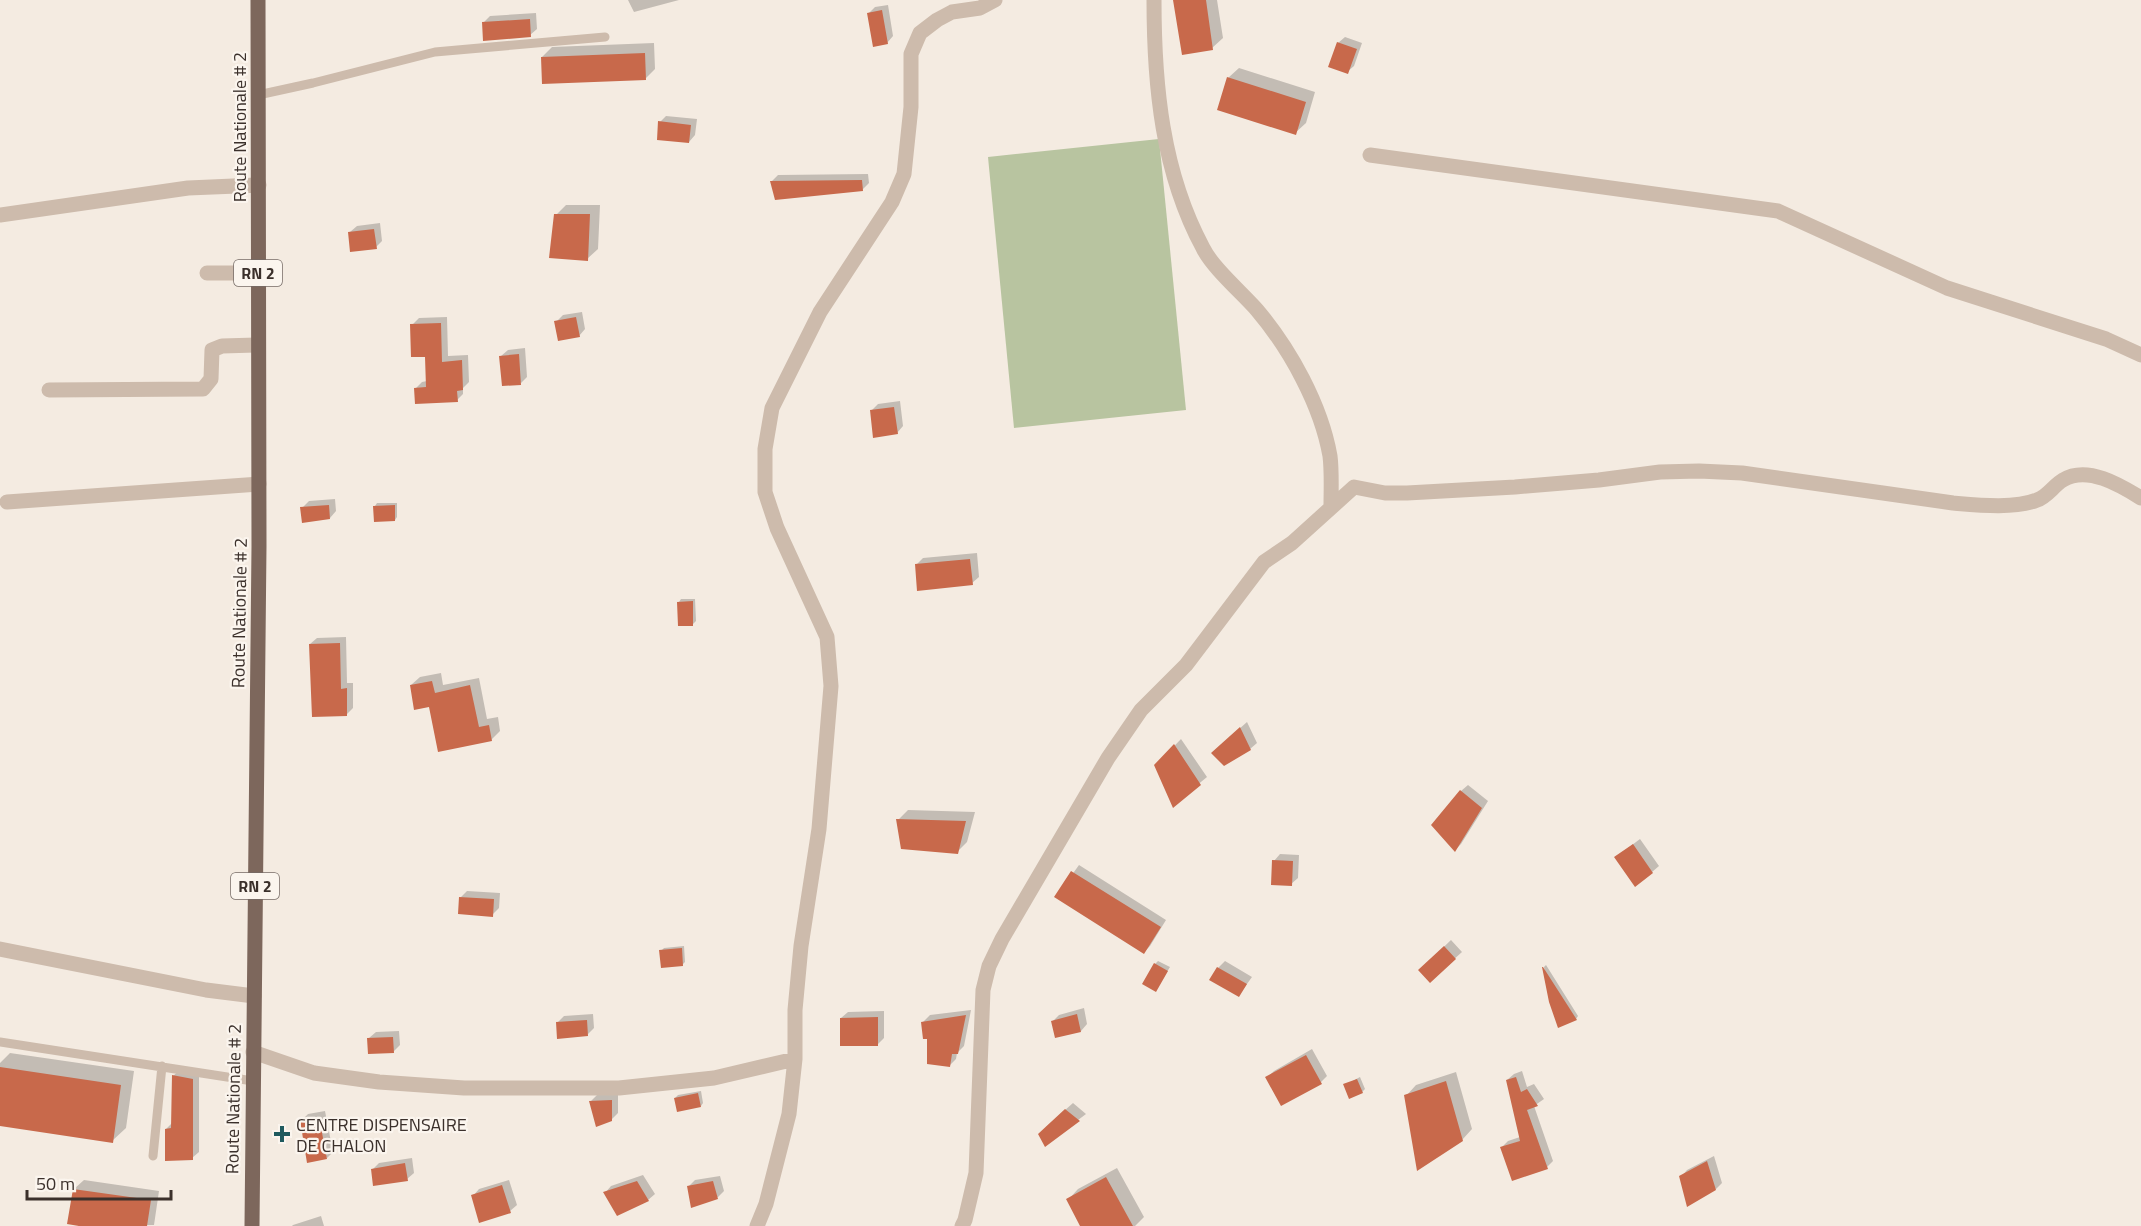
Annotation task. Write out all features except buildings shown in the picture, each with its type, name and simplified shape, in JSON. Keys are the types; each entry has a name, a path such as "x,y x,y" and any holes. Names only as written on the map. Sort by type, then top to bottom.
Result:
{"main road":[{"name":"Route Nationale # 2","path":"252,1226 259,483 258,0"}],"street":[{"path":"757,1226 766,1204 789,1114 795,1059 795,1010 798,978 819,829 831,686 827,637 777,528 765,492 765,449 771,408 820,312 892,202 904,174 911,107 911,54 920,33 952,12 980,8 995,0"},
{"path":"1155,0 1154,58 1160,117 1187,215 1204,251 1258,312 1298,369 1325,436 1330,458 1331,506"},
{"path":"1370,156 1778,211 1947,288 2106,339 2141,355"},
{"path":"0,215 188,188 259,185"},
{"path":"207,273 258,273"},
{"path":"49,390 204,389 211,379 212,350 222,346 258,345"},
{"path":"962,1226 976,1173 983,990 989,966 1002,939 1108,758 1141,710 1186,665 1264,562 1292,543 1354,487 1385,493 1407,493 1527,486 1659,472 1699,471 1752,475 1989,506 2039,500 2062,480 2077,474 2102,478 2141,498"},
{"path":"7,502 259,483"},
{"path":"0,949 206,990 254,996"},
{"path":"253,1052 314,1073 379,1083 464,1088 619,1088 714,1078 795,1059"}],"lane":[{"path":"258,95 435,52 604,37"},
{"path":"0,1042 253,1081"},
{"path":"153,1156 162,1066"}],"green space":[{"path":"1159,139 1186,410 1014,428 988,157"}],"place":[{"name":"CENTRE DISPENSAIRE DE CHALON","path":"282,1134"}]}
